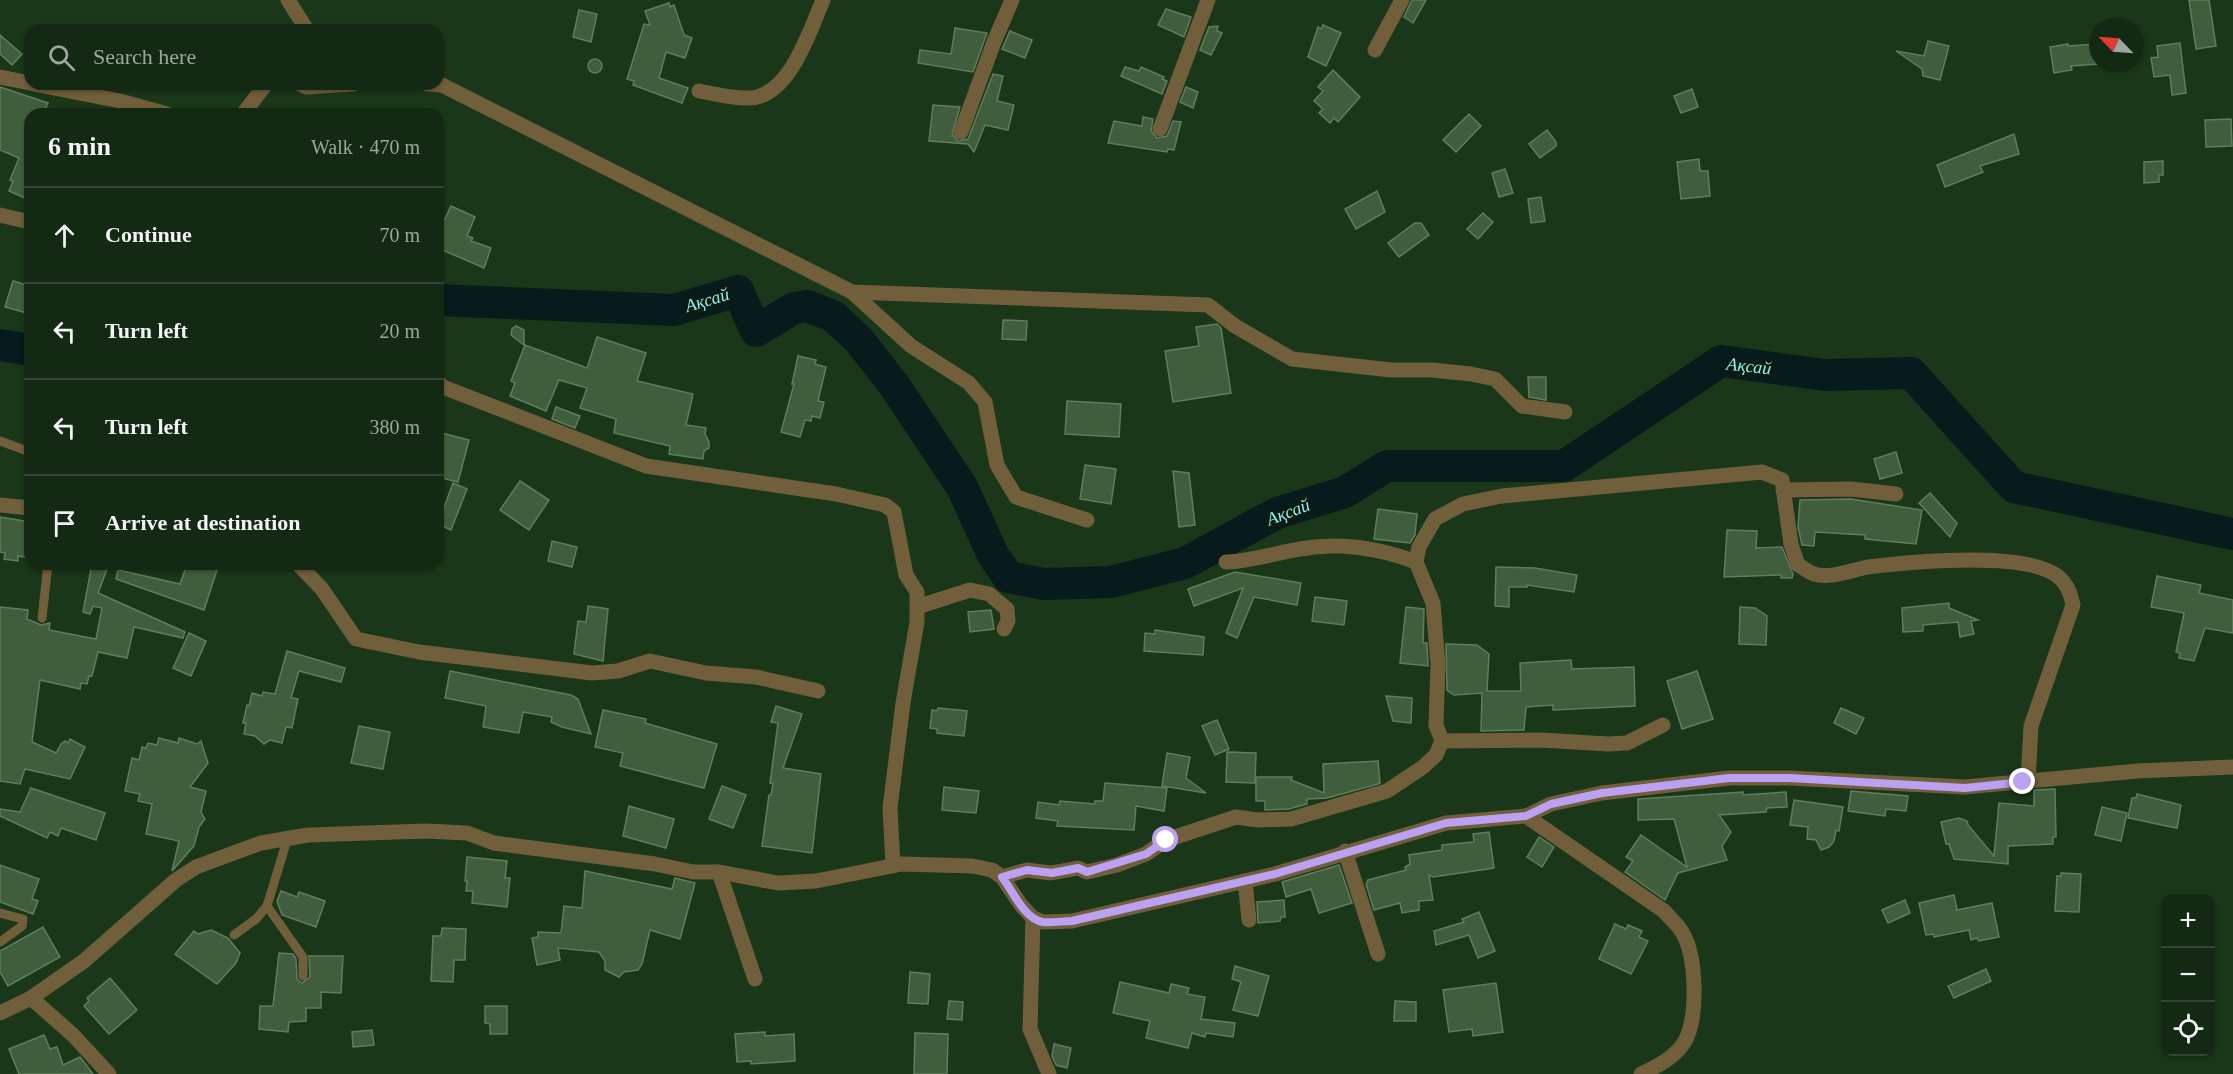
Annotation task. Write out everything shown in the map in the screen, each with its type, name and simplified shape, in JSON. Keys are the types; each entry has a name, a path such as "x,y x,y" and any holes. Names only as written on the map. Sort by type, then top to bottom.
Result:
{"street":[{"path":"288,0 303,24"},
{"path":"699,91 752,98 773,89 801,53 823,0"},
{"path":"961,132 1012,0"},
{"path":"1160,129 1208,0"},
{"path":"1375,50 1402,0"},
{"path":"0,77 24,82"},
{"path":"444,86 852,292 911,346 969,383 986,402 997,465 1016,497 1087,520"},
{"path":"63,90 145,108"},
{"path":"248,108 261,90"},
{"path":"0,215 24,221"},
{"path":"852,292 1208,305 1235,326 1292,359 1391,370 1432,370 1472,374 1495,379 1522,406 1565,412"},
{"path":"444,386 646,466 798,488 885,505 894,512 906,575 917,592 917,607 913,657 903,703 890,808 893,866"},
{"path":"1002,877 1027,870 1052,873 1078,868 1087,872 1126,862 1146,854 1166,840 1185,832 1236,817 1258,820 1291,819 1387,791 1407,779 1436,755 1442,741 1436,725 1438,664 1433,603 1416,562 1419,547 1436,519 1463,504 1502,496 1762,472 1782,480 1791,544 1798,565 1814,574 1834,574 1868,567 1951,560 2022,562 2044,569 2061,579 2070,592 2073,605 2031,726 2028,781"},
{"path":"1783,490 1851,489 1896,494"},
{"path":"0,505 24,507"},
{"path":"1226,562 1247,561 1301,549 1333,547 1371,549 1416,562"},
{"path":"304,570 322,589 356,639 419,652 592,673 618,670 650,662 706,672 756,676 818,691"},
{"path":"917,607 970,590 989,594 1007,609 1008,621 1004,629"},
{"path":"1442,741 1541,740 1627,743 1663,724"},
{"path":"0,1013 31,998 84,961 176,880 196,867 261,843 288,837 377,831 467,834 494,843 645,862 693,872 719,872 778,883 799,883 893,866 972,866 992,870 1002,877 1033,918 1043,922 1072,921 1275,874 1345,851 1446,823 1526,816 1573,798 1729,778 1790,778 1965,788 2138,771 2233,767"},
{"path":"1526,816 1664,911 1682,932 1690,951 1693,973 1693,1015 1685,1041 1656,1068 1641,1074"},
{"path":"1345,851 1378,954"},
{"path":"719,872 755,979"},
{"path":"1245,881 1249,920"},
{"path":"1033,918 1030,1029 1048,1074"},
{"path":"31,998 73,1035 109,1074"}],"lane":[{"path":"0,441 24,450"},
{"path":"42,618 47,570"},
{"path":"234,934 256,919 267,906 288,837"},
{"path":"267,906 303,957 303,976"},
{"path":"0,913 23,919 22,926 0,942"}],"building":[{"path":"1412,0 1426,0 1413,23 1404,17"},
{"path":"2189,0 2209,0 2216,46 2196,49"},
{"path":"669,3 670,7 674,5 684,35 692,38 685,58 666,52 659,78 688,88 682,103 633,85 634,81 627,79 644,24 650,25 645,11"},
{"path":"1166,9 1191,17 1184,37 1158,25"},
{"path":"579,10 597,14 591,42 573,37"},
{"path":"1323,25 1341,33 1326,66 1308,57 1318,27 1321,29"},
{"path":"1218,26 1217,31 1222,33 1211,55 1200,50 1209,27"},
{"path":"955,28 987,33 973,72 918,63 920,50 951,54"},
{"path":"1010,31 1032,40 1025,58 1002,49"},
{"path":"0,35 22,54 12,65 0,54"},
{"path":"1928,41 1949,46 1940,80 1923,76 1922,69 1896,51 1924,56"},
{"path":"2180,43 2186,93 2172,95 2170,75 2154,77 2151,58 2158,57 2157,46"},
{"path":"2068,44 2068,46 2089,45 2089,65 2071,66 2072,70 2054,73 2050,47"},
{"path":"592,59 598,59 602,66 598,73 592,73 588,69 588,63"},
{"path":"1125,67 1139,71 1141,67 1164,77 1162,79 1167,81 1162,94 1121,76"},
{"path":"1333,70 1360,97 1338,122 1334,118 1330,123 1319,113 1323,109 1314,101 1323,91 1318,87"},
{"path":"993,74 1003,76 997,101 1014,105 1008,130 985,125 974,152 968,144 929,141 933,105 960,107 952,134 958,141 968,139"},
{"path":"0,87 48,103 46,108 24,108 24,197 9,191 13,181 10,180 19,158 0,150"},
{"path":"1186,87 1198,92 1193,108 1180,102"},
{"path":"1692,89 1698,107 1681,113 1674,96"},
{"path":"1469,114 1481,126 1456,152 1443,140"},
{"path":"1143,117 1153,119 1151,131 1157,138 1167,136 1173,121 1181,122 1174,150 1168,149 1167,152 1108,143 1114,121 1142,126"},
{"path":"2231,119 2232,146 2206,147 2205,120"},
{"path":"1547,130 1556,142 1556,146 1540,158 1529,144"},
{"path":"2014,134 2019,154 1980,166 1983,172 1945,187 1937,165"},
{"path":"1699,159 1700,171 1708,171 1710,196 1681,199 1677,162"},
{"path":"2163,161 2163,175 2159,175 2159,182 2144,183 2144,162"},
{"path":"1505,169 1513,193 1499,197 1492,173"},
{"path":"1377,191 1385,212 1356,229 1345,209"},
{"path":"1541,197 1545,221 1531,223 1528,199"},
{"path":"451,206 475,217 467,236 473,238 471,241 491,248 484,268 444,251 445,219"},
{"path":"1483,213 1493,222 1478,239 1467,229"},
{"path":"1415,223 1421,223 1429,235 1399,257 1388,243"},
{"path":"13,281 24,284 24,312 5,307"},
{"path":"1003,320 1027,321 1026,340 1002,339"},
{"path":"1217,324 1221,328 1231,393 1173,402 1165,351 1199,346 1196,327"},
{"path":"516,326 524,330 524,345 511,335 512,329"},
{"path":"597,337 646,353 637,381 693,394 686,425 706,428 705,434 709,448 704,451 703,459 669,454 670,446 614,433 616,419 580,408 587,388 559,380 546,411 510,396 515,383 511,381 525,345 587,368"},
{"path":"798,356 816,360 815,364 826,367 818,401 824,402 820,418 812,416 811,421 805,420 800,437 781,432 794,384 792,384"},
{"path":"1528,377 1546,377 1546,400 1529,397"},
{"path":"1067,401 1121,404 1119,437 1065,434"},
{"path":"556,407 580,416 575,428 552,419"},
{"path":"444,434 469,440 458,482 444,478"},
{"path":"1896,452 1902,473 1880,479 1874,459"},
{"path":"1085,465 1116,469 1111,504 1080,499"},
{"path":"1173,471 1189,473 1195,525 1179,527"},
{"path":"520,481 549,500 529,530 500,510"},
{"path":"453,483 467,489 451,530 444,527 444,508"},
{"path":"1930,493 1957,523 1950,537 1919,503"},
{"path":"1851,499 1922,510 1916,544 1865,539 1865,535 1815,532 1814,546 1802,545 1798,527 1800,500"},
{"path":"1378,509 1417,514 1415,535 1410,543 1374,539"},
{"path":"0,517 24,521 24,557 18,556 18,561 4,559 5,553 0,552"},
{"path":"1727,530 1757,531 1756,548 1782,547 1793,574 1792,578 1781,578 1781,575 1724,577"},
{"path":"552,541 577,547 572,567 548,561"},
{"path":"1496,567 1535,568 1577,575 1574,592 1527,585 1527,587 1509,587 1509,607 1495,606"},
{"path":"91,570 107,570 98,593 185,632 183,638 134,627 127,658 98,652 92,676 89,676 87,684 81,683 80,689 40,680 32,742 56,753 61,744 65,741 68,743 70,739 85,747 70,779 25,769 20,784 0,781 0,607 28,610 27,619 41,625 50,623 49,630 96,639 102,608 93,606 90,614 83,612"},
{"path":"118,570 180,584 185,570 217,570 204,610 116,579"},
{"path":"1235,572 1301,583 1297,605 1254,597 1237,638 1226,633 1243,588 1194,606 1188,589"},
{"path":"2157,576 2201,585 2199,593 2233,600 2233,633 2205,628 2194,661 2179,658 2180,653 2176,652 2184,613 2151,607"},
{"path":"1315,597 1347,601 1344,625 1312,621"},
{"path":"1949,603 1949,608 1978,620 1971,621 1974,634 1960,637 1958,622 1923,625 1923,631 1903,632 1902,608"},
{"path":"588,606 608,609 603,661 574,654 578,621 586,622"},
{"path":"1406,607 1424,609 1423,643 1427,643 1428,666 1400,663"},
{"path":"1740,607 1755,608 1767,616 1766,645 1739,644"},
{"path":"991,610 994,629 970,632 968,612"},
{"path":"1155,630 1204,637 1203,655 1144,651 1145,633 1155,634"},
{"path":"189,633 206,641 191,676 173,668"},
{"path":"1446,644 1477,645 1489,654 1487,691 1521,691 1520,663 1571,660 1572,669 1634,667 1635,706 1553,710 1553,705 1526,707 1524,730 1481,731 1482,693 1454,695 1447,690"},
{"path":"287,651 345,668 341,682 299,671 291,698 298,699 292,728 286,727 282,743 270,740 264,744 255,736 244,734 246,723 243,723 247,705 249,706 252,693 262,696 263,692 275,694"},
{"path":"450,671 571,695 578,699 591,734 562,727 551,722 552,717 523,712 519,733 483,727 486,706 445,698"},
{"path":"1697,671 1713,719 1682,729 1667,681"},
{"path":"1386,696 1412,698 1411,723 1393,721"},
{"path":"776,706 802,714 783,768 821,774 812,853 762,846 769,795 771,795 773,784 770,783 778,723 771,722"},
{"path":"938,708 967,711 964,736 937,733 937,729 930,728 932,710 937,711"},
{"path":"1841,708 1864,718 1856,734 1834,723"},
{"path":"603,710 646,719 645,723 717,744 704,788 620,766 623,753 595,747"},
{"path":"1217,720 1229,749 1215,755 1202,726"},
{"path":"359,726 390,732 383,769 351,763"},
{"path":"159,738 178,743 179,738 197,744 201,741 208,763 190,787 206,791 201,812 205,819 199,827 194,846 172,871 179,841 146,834 152,804 138,801 140,794 125,791 132,758 139,760 142,747 146,748 148,743 157,745"},
{"path":"1227,752 1256,753 1255,783 1226,782"},
{"path":"1167,753 1190,757 1186,778 1206,793 1162,786"},
{"path":"1378,761 1380,783 1378,784 1327,798 1307,799 1307,804 1289,809 1265,810 1265,801 1256,801 1256,777 1292,777 1291,780 1324,793 1323,764"},
{"path":"1105,783 1167,788 1164,811 1136,806 1134,830 1057,826 1058,821 1036,818 1038,802 1059,805 1060,801 1095,804 1095,801 1103,801"},
{"path":"722,786 746,795 733,828 709,819"},
{"path":"944,787 979,791 976,813 942,810"},
{"path":"31,788 105,813 96,840 61,828 58,836 50,832 47,838 0,816 0,809 20,812"},
{"path":"2055,789 2056,837 2053,837 2053,844 2008,846 2008,864 1954,859 1949,844 1946,844 1941,822 1959,818 1967,821 1994,856 1999,803 2034,806 2034,790"},
{"path":"1851,791 1908,796 1906,811 1886,809 1885,816 1848,811"},
{"path":"1743,792 1743,795 1786,792 1787,807 1767,808 1766,812 1719,815 1731,832 1722,846 1727,860 1678,873 1665,900 1625,872 1633,861 1626,857 1641,835 1687,867 1674,819 1638,820 1638,799"},
{"path":"2137,794 2181,805 2177,828 2128,818 2132,798 2136,798"},
{"path":"1794,800 1843,807 1839,831 1836,830 1834,841 1829,847 1821,850 1816,840 1807,839 1808,827 1790,825"},
{"path":"629,806 674,819 666,848 623,836"},
{"path":"2102,807 2127,813 2121,841 2095,835"},
{"path":"1489,832 1494,868 1433,877 1429,875 1433,900 1419,901 1419,910 1402,913 1400,903 1374,910 1366,884 1368,880 1406,870 1405,867 1410,864 1409,855 1442,850 1442,845 1474,842 1473,834"},
{"path":"1539,837 1554,847 1542,867 1527,857"},
{"path":"467,857 507,861 505,878 510,878 507,907 472,903 473,891 466,891"},
{"path":"0,865 39,879 32,899 38,901 33,914 0,902"},
{"path":"1339,865 1352,903 1319,913 1311,889 1286,897 1282,882"},
{"path":"585,871 672,889 675,878 695,883 680,939 650,930 642,964 638,970 624,972 619,977 605,970 605,961 599,952 558,948 560,960 537,965 532,938 538,937 538,932 561,933 564,906 582,908"},
{"path":"2061,873 2081,874 2079,912 2055,911 2057,876 2061,876"},
{"path":"281,891 297,897 299,892 325,901 316,927 282,915 277,901"},
{"path":"1954,895 1957,910 1992,903 1999,937 1979,941 1977,938 1971,940 1969,930 1934,937 1933,934 1926,935 1919,903"},
{"path":"1284,900 1285,917 1281,917 1280,921 1258,923 1257,902"},
{"path":"1905,900 1910,913 1888,923 1882,910"},
{"path":"1479,912 1495,951 1478,958 1469,935 1436,945 1434,931 1464,922 1462,919"},
{"path":"1615,924 1626,929 1628,925 1642,931 1639,937 1648,941 1631,974 1599,959"},
{"path":"43,927 60,957 8,986 0,972 0,951"},
{"path":"442,928 466,929 465,960 454,960 453,982 431,981 433,936 441,936"},
{"path":"211,930 228,938 240,953 236,963 217,984 175,954 194,931 198,934"},
{"path":"279,953 293,954 296,959 297,979 302,983 310,977 309,956 343,956 341,993 321,992 321,1008 306,1008 306,1021 289,1022 288,1032 259,1029 260,1006 273,1006"},
{"path":"1235,966 1269,976 1258,1016 1233,1010 1241,982 1232,979"},
{"path":"1986,969 1991,981 1954,998 1948,986"},
{"path":"910,972 930,974 928,1004 908,1003"},
{"path":"110,978 137,1010 109,1034 84,1006 89,1001 87,998"},
{"path":"1120,982 1169,993 1171,984 1189,988 1187,994 1205,997 1201,1019 1235,1023 1233,1037 1206,1033 1205,1037 1192,1033 1188,1048 1146,1038 1150,1021 1113,1013"},
{"path":"1496,983 1503,1032 1473,1036 1472,1029 1449,1032 1443,990"},
{"path":"949,1001 963,1002 962,1020 947,1019"},
{"path":"1395,1001 1416,1002 1416,1021 1394,1021"},
{"path":"485,1006 507,1006 507,1034 490,1034 490,1024 485,1023"},
{"path":"372,1030 374,1045 353,1047 352,1032"},
{"path":"765,1032 765,1036 794,1034 795,1061 751,1064 751,1061 737,1062 735,1034"},
{"path":"915,1033 948,1034 947,1074 914,1074"},
{"path":"44,1035 50,1049 57,1047 63,1065 80,1057 93,1074 19,1074 9,1049"},
{"path":"1054,1044 1071,1048 1067,1068 1056,1065 1052,1056"}],"waterway":[{"name":"Ақсай","path":"444,300 674,310 738,291 756,331 794,308 807,306 833,316 858,339 894,385 962,487 993,555 1008,577 1044,584 1111,582 1185,563 1277,513 1345,492 1387,466 1564,466 1721,361 1825,375 1911,373 2014,487 2233,534"},
{"name":"Ақсай","path":"0,345 24,349"}],"route":[{"path":"1166,840 1146,854 1117,865 1087,872 1078,868 1052,873 1027,870 1002,877 1033,918 1043,922 1072,921 1275,874 1331,855 1446,823 1526,816 1551,804 1602,793 1686,785 1729,778 1790,778 1862,784 1965,788 2023,782"}]}
